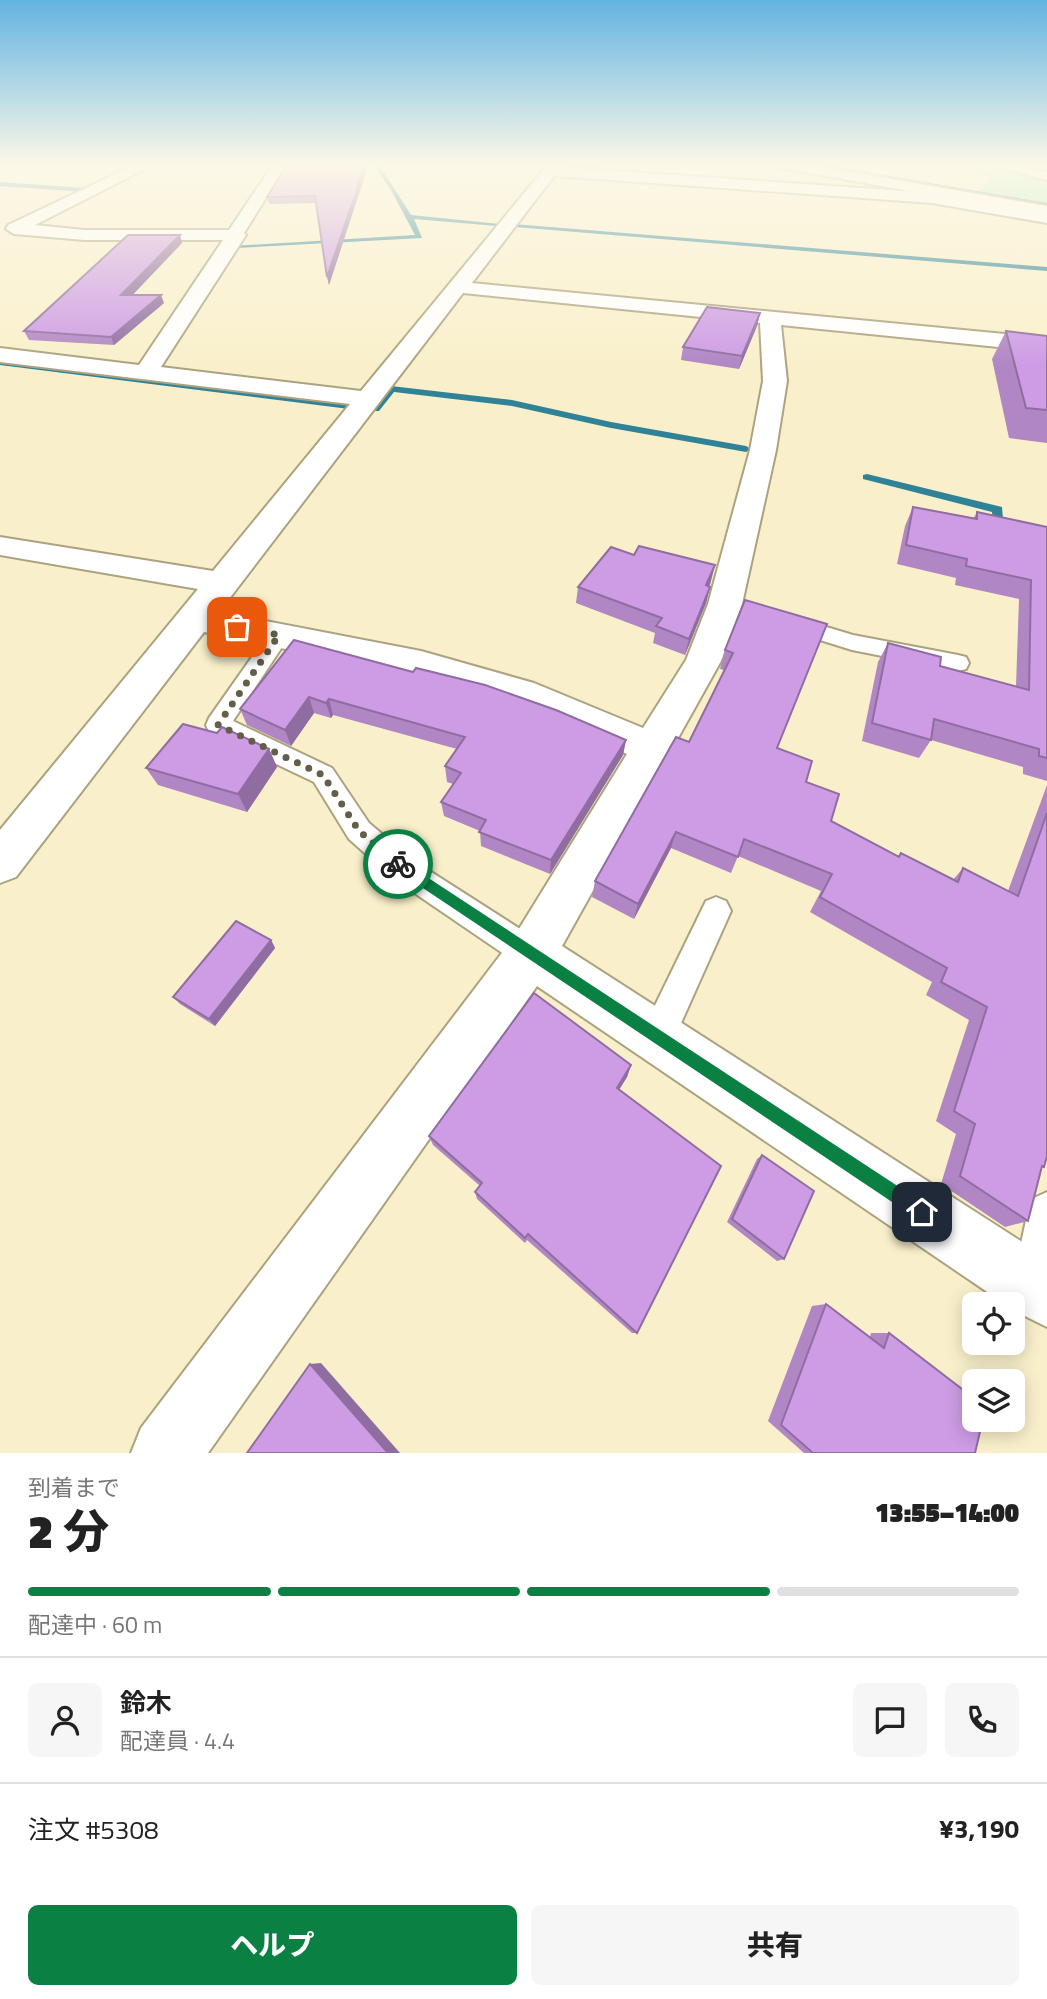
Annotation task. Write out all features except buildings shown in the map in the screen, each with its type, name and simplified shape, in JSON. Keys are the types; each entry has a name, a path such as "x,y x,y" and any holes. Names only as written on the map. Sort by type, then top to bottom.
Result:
{"street":[{"path":"146,372 240,231"},
{"path":"0,863 502,231"},
{"path":"8,232 237,235"},
{"path":"458,287 1047,345"},
{"path":"166,1453 531,954 703,661 738,608 775,380 770,318"},
{"path":"0,355 370,399"},
{"path":"0,546 224,583"},
{"path":"196,618 421,664 509,690 652,748"},
{"path":"531,954 1040,1290"}],"lane":[{"path":"776,619 852,642 958,663"},
{"path":"279,635 218,725 323,775 359,831 404,870 531,954"},
{"path":"657,1038 716,911"},
{"path":"1040,1290 1047,1211"}],"waterway":[{"path":"236,246 420,237 417,231"},
{"path":"585,231 1047,269"},
{"path":"0,362 349,406"},
{"path":"375,409 391,389 512,403 611,425 746,449"},
{"path":"867,477 998,510 997,521 1047,534"}],"way so far":[{"path":"237,627 279,635 218,725 323,775 359,831 398,864"}],"route":[{"path":"398,864 922,1212"}]}
